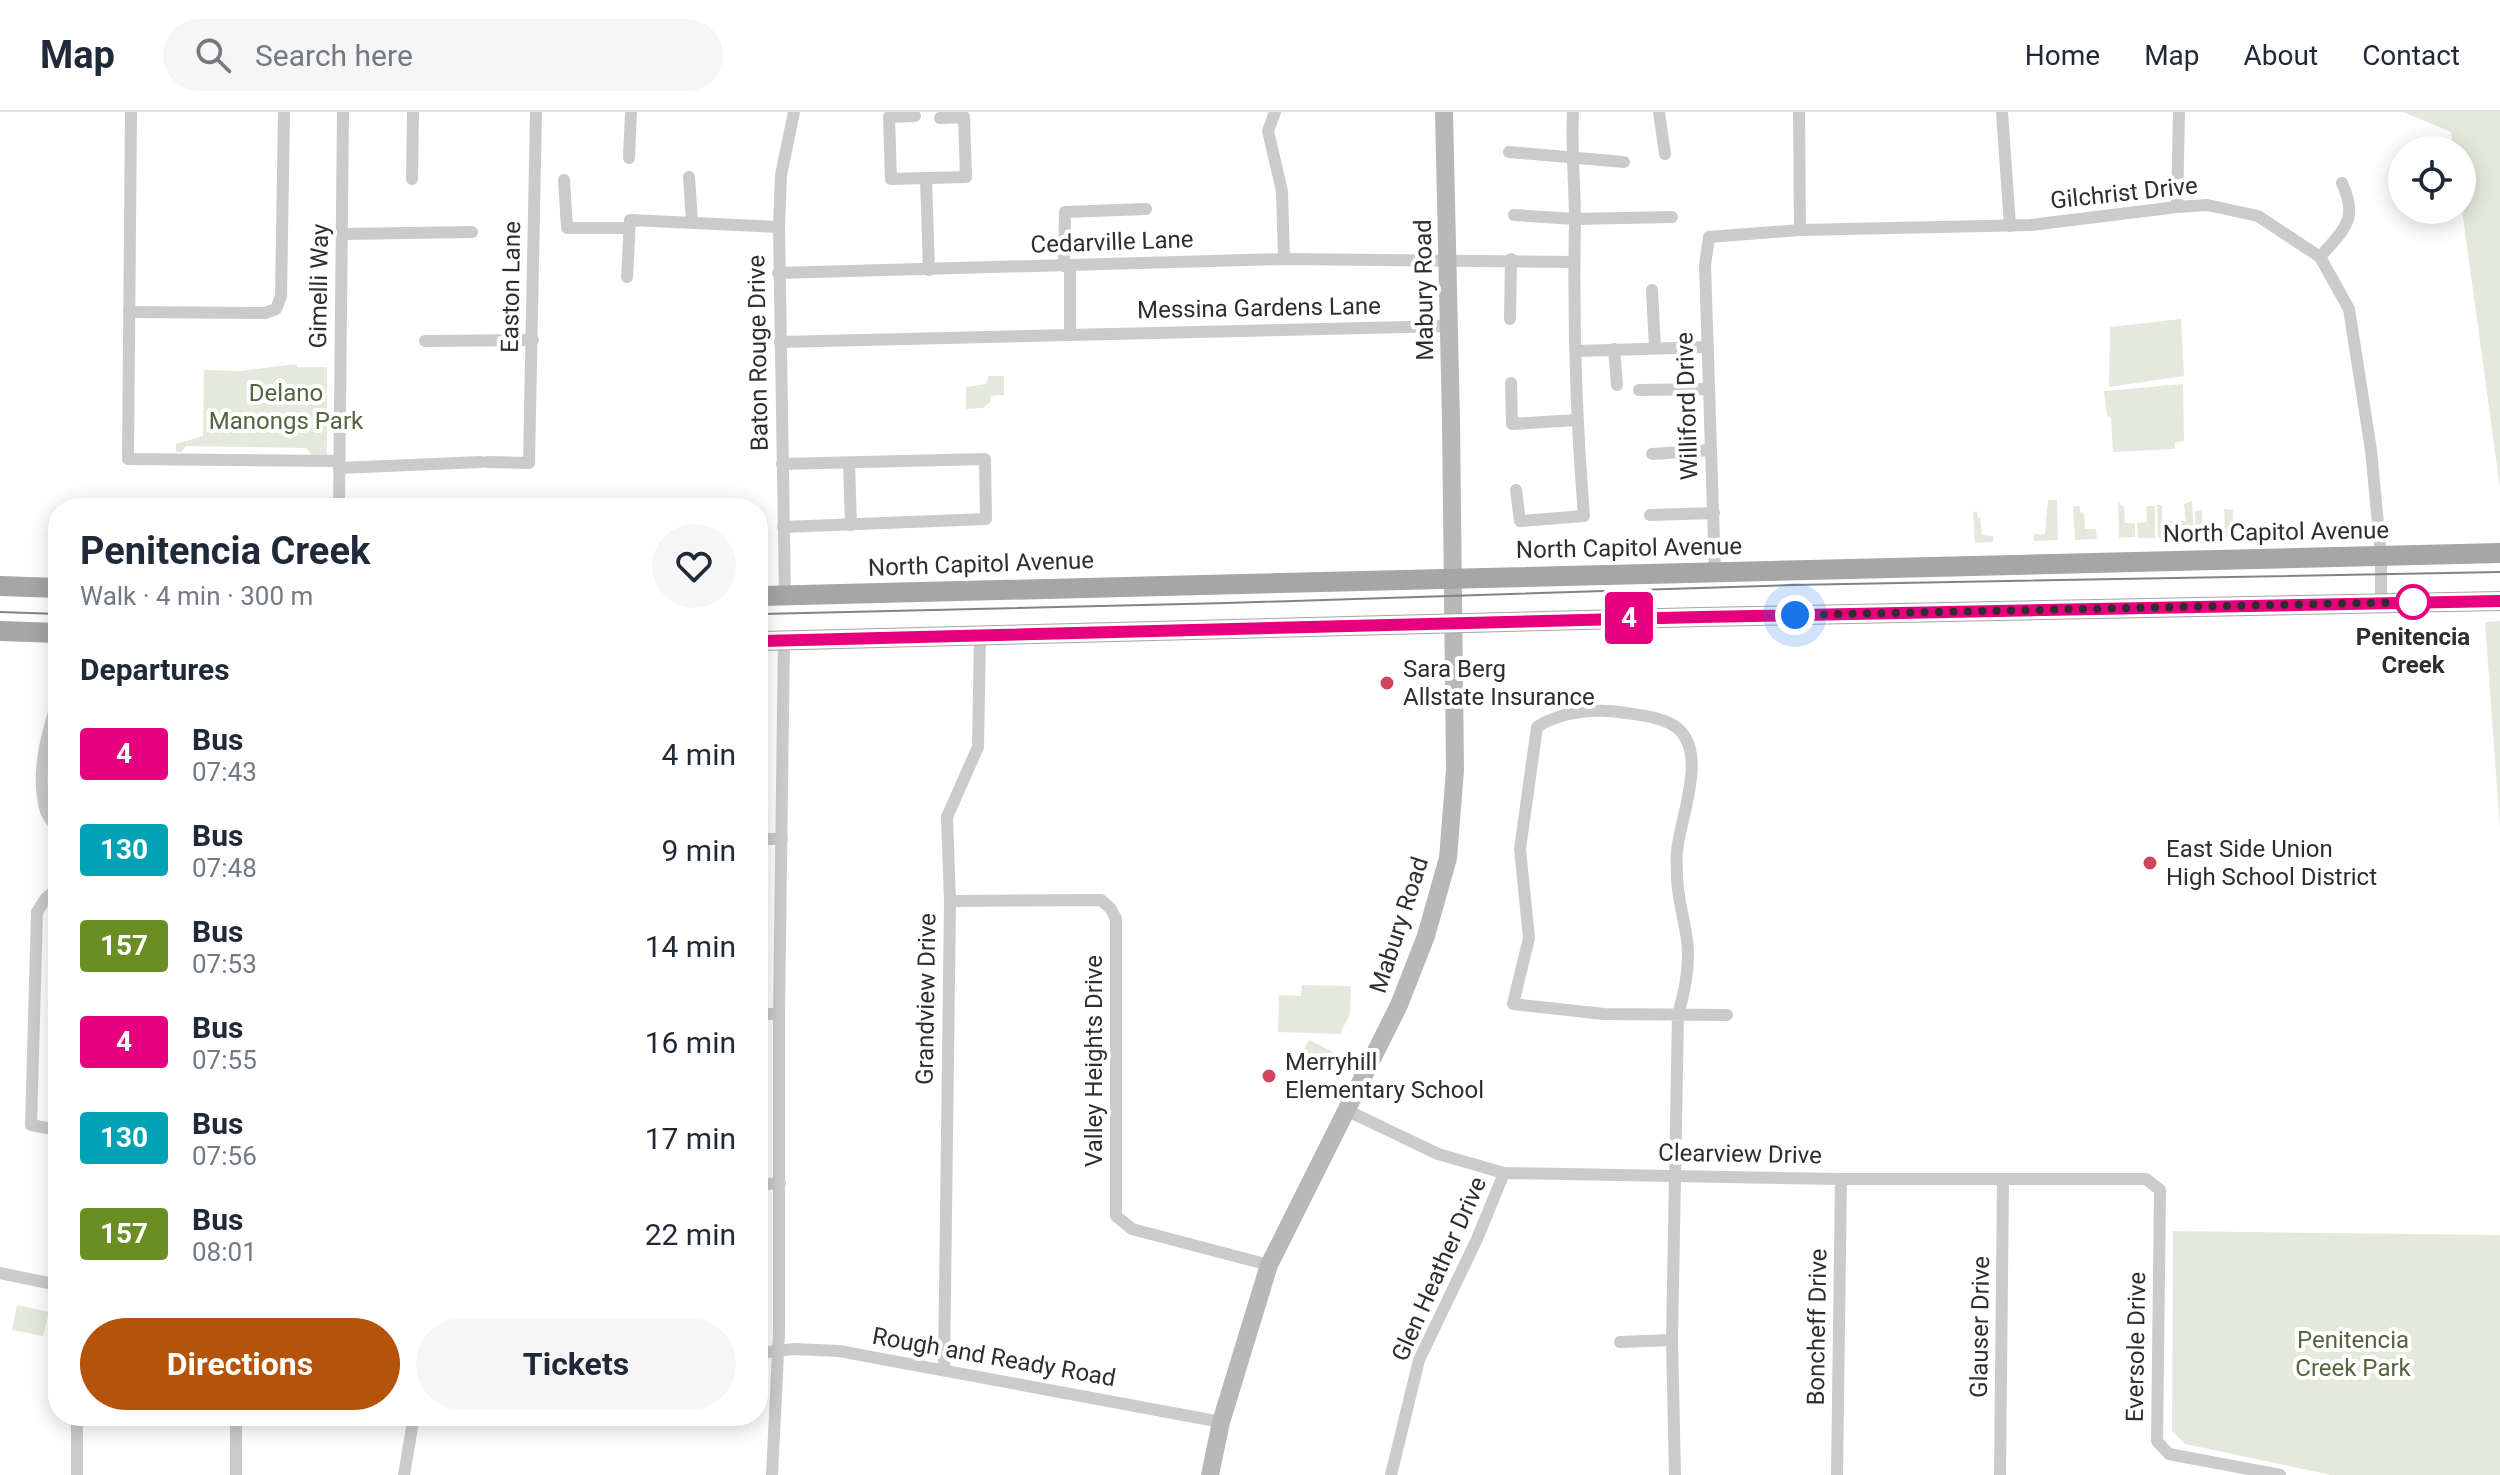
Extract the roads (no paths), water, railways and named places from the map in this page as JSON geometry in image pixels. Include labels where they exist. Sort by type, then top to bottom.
[{"type":"main road","name":"Mabury Road","points":[[1210,1475],[1221,1422],[1269,1265],[1399,1005],[1426,936],[1448,858],[1455,770],[1444,112]]},
{"type":"main road","name":"North Capitol Avenue","points":[[768,596],[2500,553]]},
{"type":"main road","points":[[0,586],[48,588]]},
{"type":"main road","points":[[768,641],[2500,601]]},
{"type":"main road","points":[[0,631],[48,633]]},
{"type":"street","points":[[131,112],[128,459],[339,465]]},
{"type":"street","points":[[129,312],[265,313],[276,309],[281,296],[284,112]]},
{"type":"street","name":"Gimelli Way","points":[[339,498],[343,112]]},
{"type":"street","points":[[412,179],[413,112]]},
{"type":"street","name":"Easton Lane","points":[[339,465],[529,463],[536,112]]},
{"type":"street","points":[[629,158],[631,112]]},
{"type":"street","name":"Baton Rouge Drive","points":[[785,596],[778,273],[781,175],[794,112]]},
{"type":"street","points":[[1275,112],[1268,131],[1282,191],[1284,259]]},
{"type":"street","points":[[1516,490],[1520,521],[1584,516],[1576,420],[1575,219],[1571,158],[1573,112]]},
{"type":"street","points":[[1659,112],[1665,154]]},
{"type":"street","points":[[1799,112],[1800,230]]},
{"type":"street","points":[[2002,112],[2010,226]]},
{"type":"street","points":[[2177,207],[2179,112]]},
{"type":"street","points":[[915,116],[889,117],[891,179],[966,177],[964,117],[940,118]]},
{"type":"street","points":[[1509,152],[1624,162]]},
{"type":"street","points":[[689,177],[692,221]]},
{"type":"street","points":[[926,178],[929,270]]},
{"type":"street","points":[[564,180],[567,228],[628,228]]},
{"type":"street","points":[[2320,257],[2346,227],[2351,203],[2342,183]]},
{"type":"street","name":"Gilchrist Drive","points":[[1709,237],[1800,230],[2010,226],[2207,205],[2258,216],[2320,257],[2349,309],[2371,450],[2381,555],[2381,602]]},
{"type":"street","points":[[1070,335],[1065,212],[1146,209]]},
{"type":"street","points":[[1514,215],[1575,219],[1672,217]]},
{"type":"street","points":[[627,277],[630,220],[779,227]]},
{"type":"street","points":[[342,234],[472,232]]},
{"type":"street","name":"Williford Drive","points":[[1709,237],[1705,265],[1715,573]]},
{"type":"street","name":"Cedarville Lane","points":[[778,273],[1284,259],[1573,262]]},
{"type":"street","points":[[1510,319],[1511,259]]},
{"type":"street","points":[[1652,290],[1655,348]]},
{"type":"street","name":"Messina Gardens Lane","points":[[780,342],[1449,326]]},
{"type":"street","points":[[425,341],[533,340]]},
{"type":"street","points":[[1577,351],[1708,347]]},
{"type":"street","points":[[1614,349],[1617,385]]},
{"type":"street","points":[[1511,383],[1512,424],[1576,420]]},
{"type":"street","points":[[1639,390],[1709,389]]},
{"type":"street","points":[[1652,454],[1711,450]]},
{"type":"street","points":[[782,464],[985,459],[986,519],[783,527]]},
{"type":"street","points":[[849,463],[851,525]]},
{"type":"street","points":[[1650,515],[1714,513]]},
{"type":"street","name":"Grandview Drive","points":[[944,1370],[950,901],[947,817],[978,747],[980,635]]},
{"type":"street","points":[[772,1475],[780,1183],[784,640]]},
{"type":"street","points":[[1675,1475],[1672,1340],[1678,1014],[1688,952],[1677,891],[1677,851],[1689,793],[1690,747],[1673,724],[1638,715],[1613,711],[1583,712],[1547,720],[1537,727],[1522,822],[1521,862],[1529,938],[1513,1004],[1604,1014],[1678,1014],[1727,1015]]},
{"type":"street","points":[[48,730],[41,765],[48,815]]},
{"type":"street","points":[[768,839],[782,839]]},
{"type":"street","points":[[48,896],[37,912],[31,1125],[48,1128]]},
{"type":"street","name":"Valley Heights Drive","points":[[950,901],[1101,900],[1111,909],[1116,919],[1116,1216],[1132,1229],[1269,1265]]},
{"type":"street","points":[[768,1014],[779,1014]]},
{"type":"street","name":"Clearview Drive","points":[[1346,1110],[1438,1154],[1504,1173],[1841,1179],[2146,1179]]},
{"type":"street","name":"Glen Heather Drive","points":[[1391,1475],[1419,1360],[1477,1239],[1504,1173]]},
{"type":"street","name":"Boncheff Drive","points":[[1837,1475],[1841,1179]]},
{"type":"street","name":"Eversole Drive","points":[[2146,1179],[2160,1190],[2157,1441],[2169,1454],[2280,1475]]},
{"type":"street","name":"Glauser Drive","points":[[2000,1475],[2003,1180]]},
{"type":"street","points":[[768,1184],[780,1183]]},
{"type":"street","points":[[0,1273],[48,1283]]},
{"type":"street","points":[[1620,1342],[1672,1340]]},
{"type":"street","name":"Rough and Ready Road","points":[[768,1352],[794,1349],[839,1351],[1221,1422]]},
{"type":"street","points":[[77,1426],[77,1475]]},
{"type":"street","points":[[236,1426],[236,1475]]},
{"type":"street","points":[[404,1475],[412,1426]]},
{"type":"tram line","points":[[768,614],[1792,585],[2500,572]]},
{"type":"tram line","points":[[0,612],[48,614]]},
{"type":"place","name":"Penitencia Creek","points":[[2413,602]]},
{"type":"place","name":"Sara Berg Allstate Insurance","points":[[1387,683]]},
{"type":"place","name":"East Side Union High School District","points":[[2150,863]]},
{"type":"place","name":"Merryhill Elementary School","points":[[1269,1076]]},
{"type":"park label","name":"Delano Manongs Park","points":[[286,407]]},
{"type":"park label","name":"Penitencia Creek Park","points":[[2353,1354]]}]
